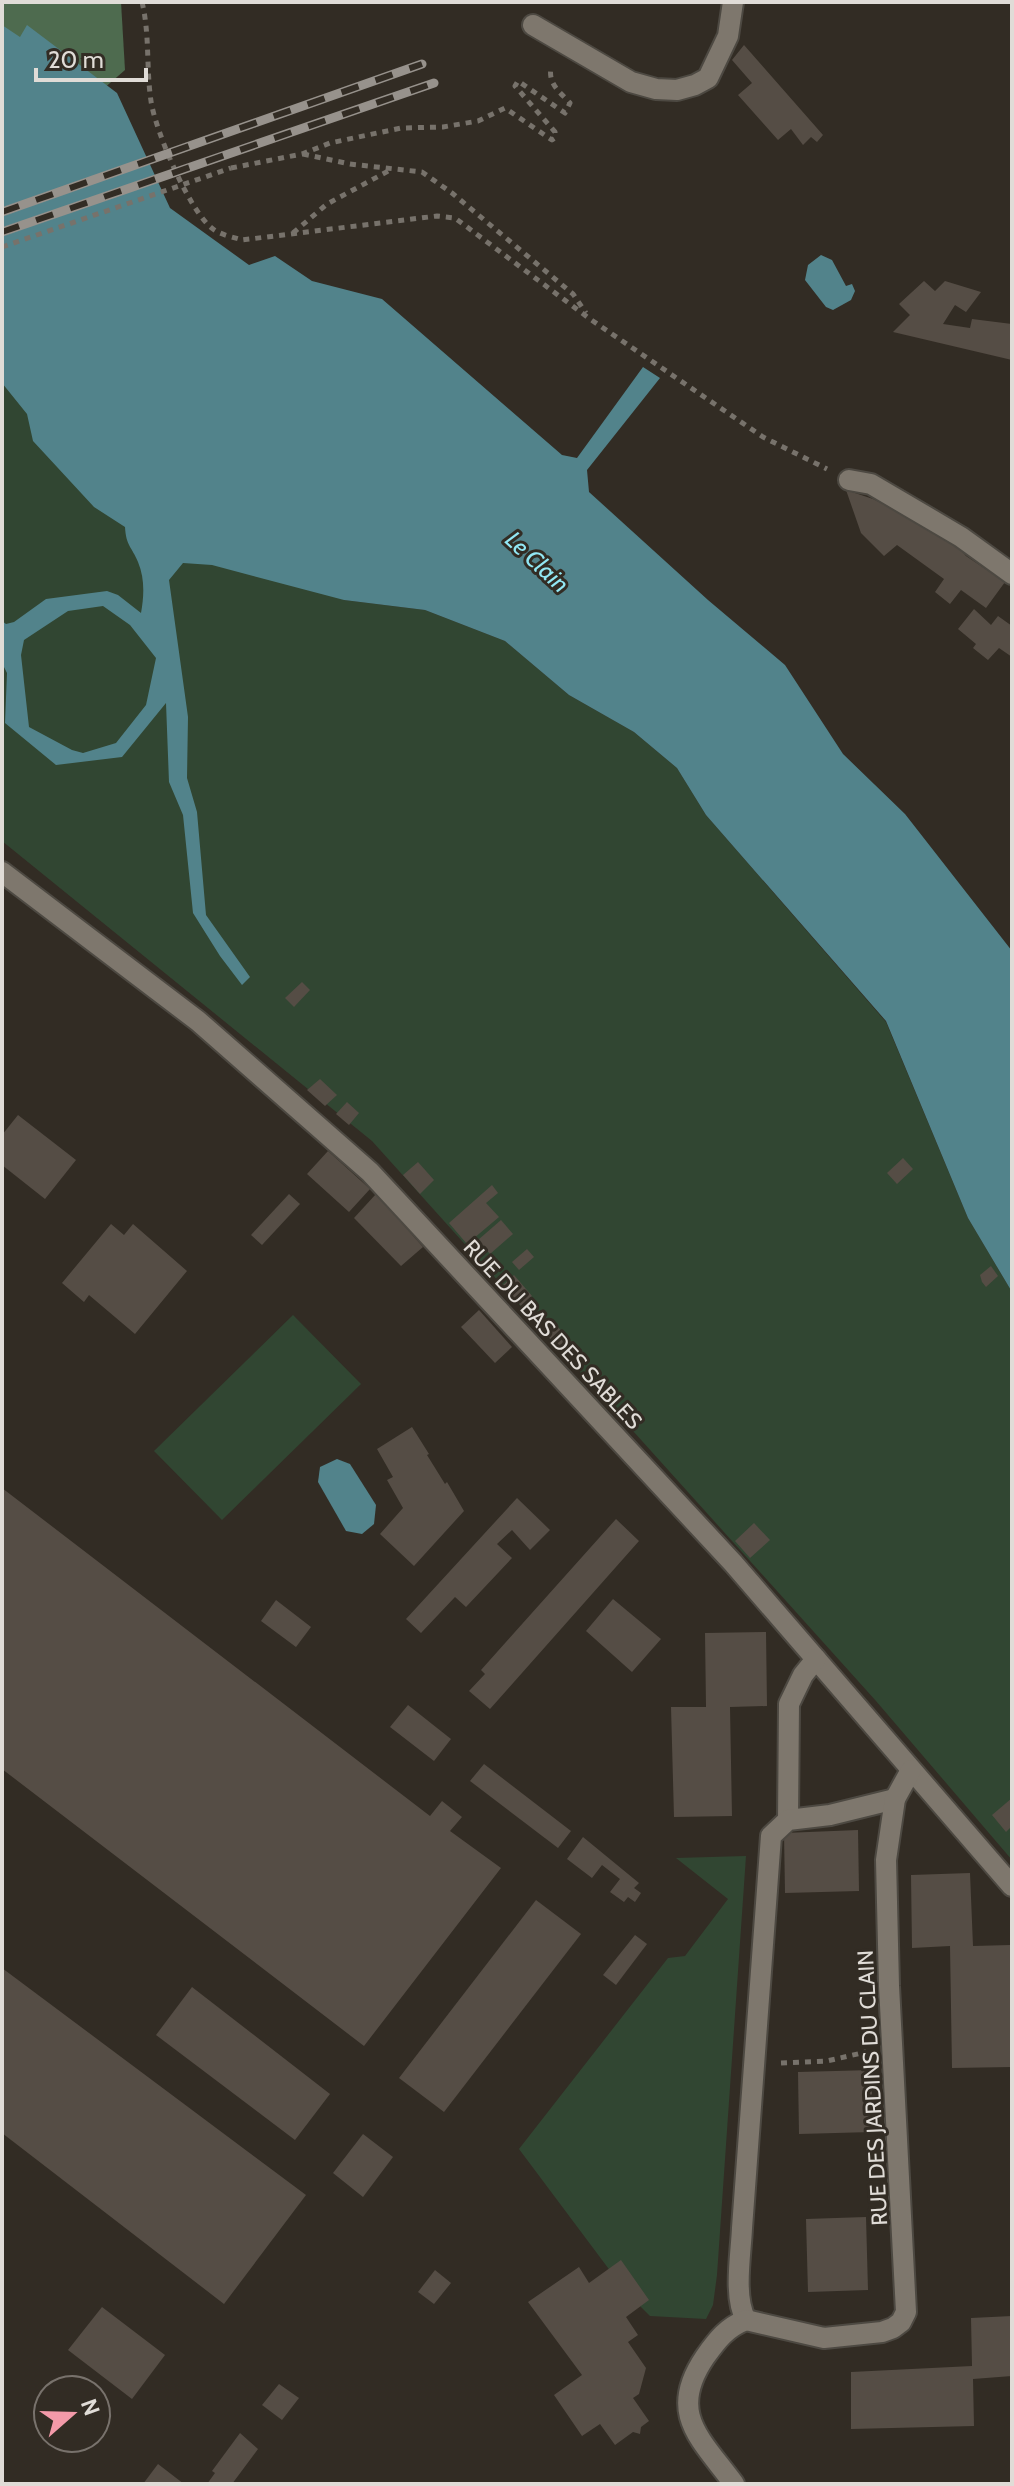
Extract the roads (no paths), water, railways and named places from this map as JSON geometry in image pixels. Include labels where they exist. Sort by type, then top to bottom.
[{"type":"street","points":[[533,25],[631,82],[656,89],[677,90],[708,78],[728,36],[733,2]]},
{"type":"street","points":[[849,480],[871,484],[961,537],[1012,574]]},
{"type":"street","name":"RUE DU BAS DES SABLES","points":[[2,872],[198,1021],[370,1172],[733,1563],[1012,1886]]},
{"type":"street","points":[[788,1820],[789,1704],[799,1682],[816,1659]]},
{"type":"street","points":[[734,2484],[695,2432],[687,2396],[693,2374],[712,2346],[734,2324],[746,2320],[739,2293],[771,1836],[788,1820],[830,1815],[895,1799],[911,1770]]},
{"type":"street","name":"RUE DES JARDINS DU CLAIN","points":[[746,2320],[824,2338],[882,2332],[901,2322],[906,2312],[886,1860],[895,1799]]},
{"type":"water","name":"Le Clain","points":[[2,25],[20,37],[27,25],[117,93],[170,208],[249,265],[275,256],[312,281],[382,299],[562,455],[577,458],[643,367],[660,378],[587,470],[589,492],[785,665],[843,754],[905,814],[1012,951],[1012,1292],[968,1218],[886,1021],[706,815],[677,768],[634,732],[569,695],[505,641],[425,610],[344,600],[212,565],[183,563],[169,580],[188,717],[187,778],[197,812],[206,915],[250,977],[242,985],[193,913],[183,815],[169,782],[166,703],[122,757],[56,765],[5,723],[7,673],[2,663],[2,621],[6,624],[14,622],[46,599],[107,591],[118,595],[141,613],[143,588],[140,568],[125,527],[94,507],[33,441],[27,414],[2,383]],"holes":[[[103,606],[130,625],[156,658],[146,705],[116,743],[83,753],[29,727],[21,655],[24,640],[68,611]]]},
{"type":"water","points":[[821,255],[832,260],[846,286],[852,284],[855,291],[851,300],[833,310],[826,307],[805,280],[808,265]]},
{"type":"water","points":[[337,1459],[350,1464],[376,1505],[374,1524],[362,1534],[346,1531],[318,1482],[320,1467]]},
{"type":"railway","points":[[2,212],[422,64]]},
{"type":"railway","points":[[2,232],[434,83]]}]
